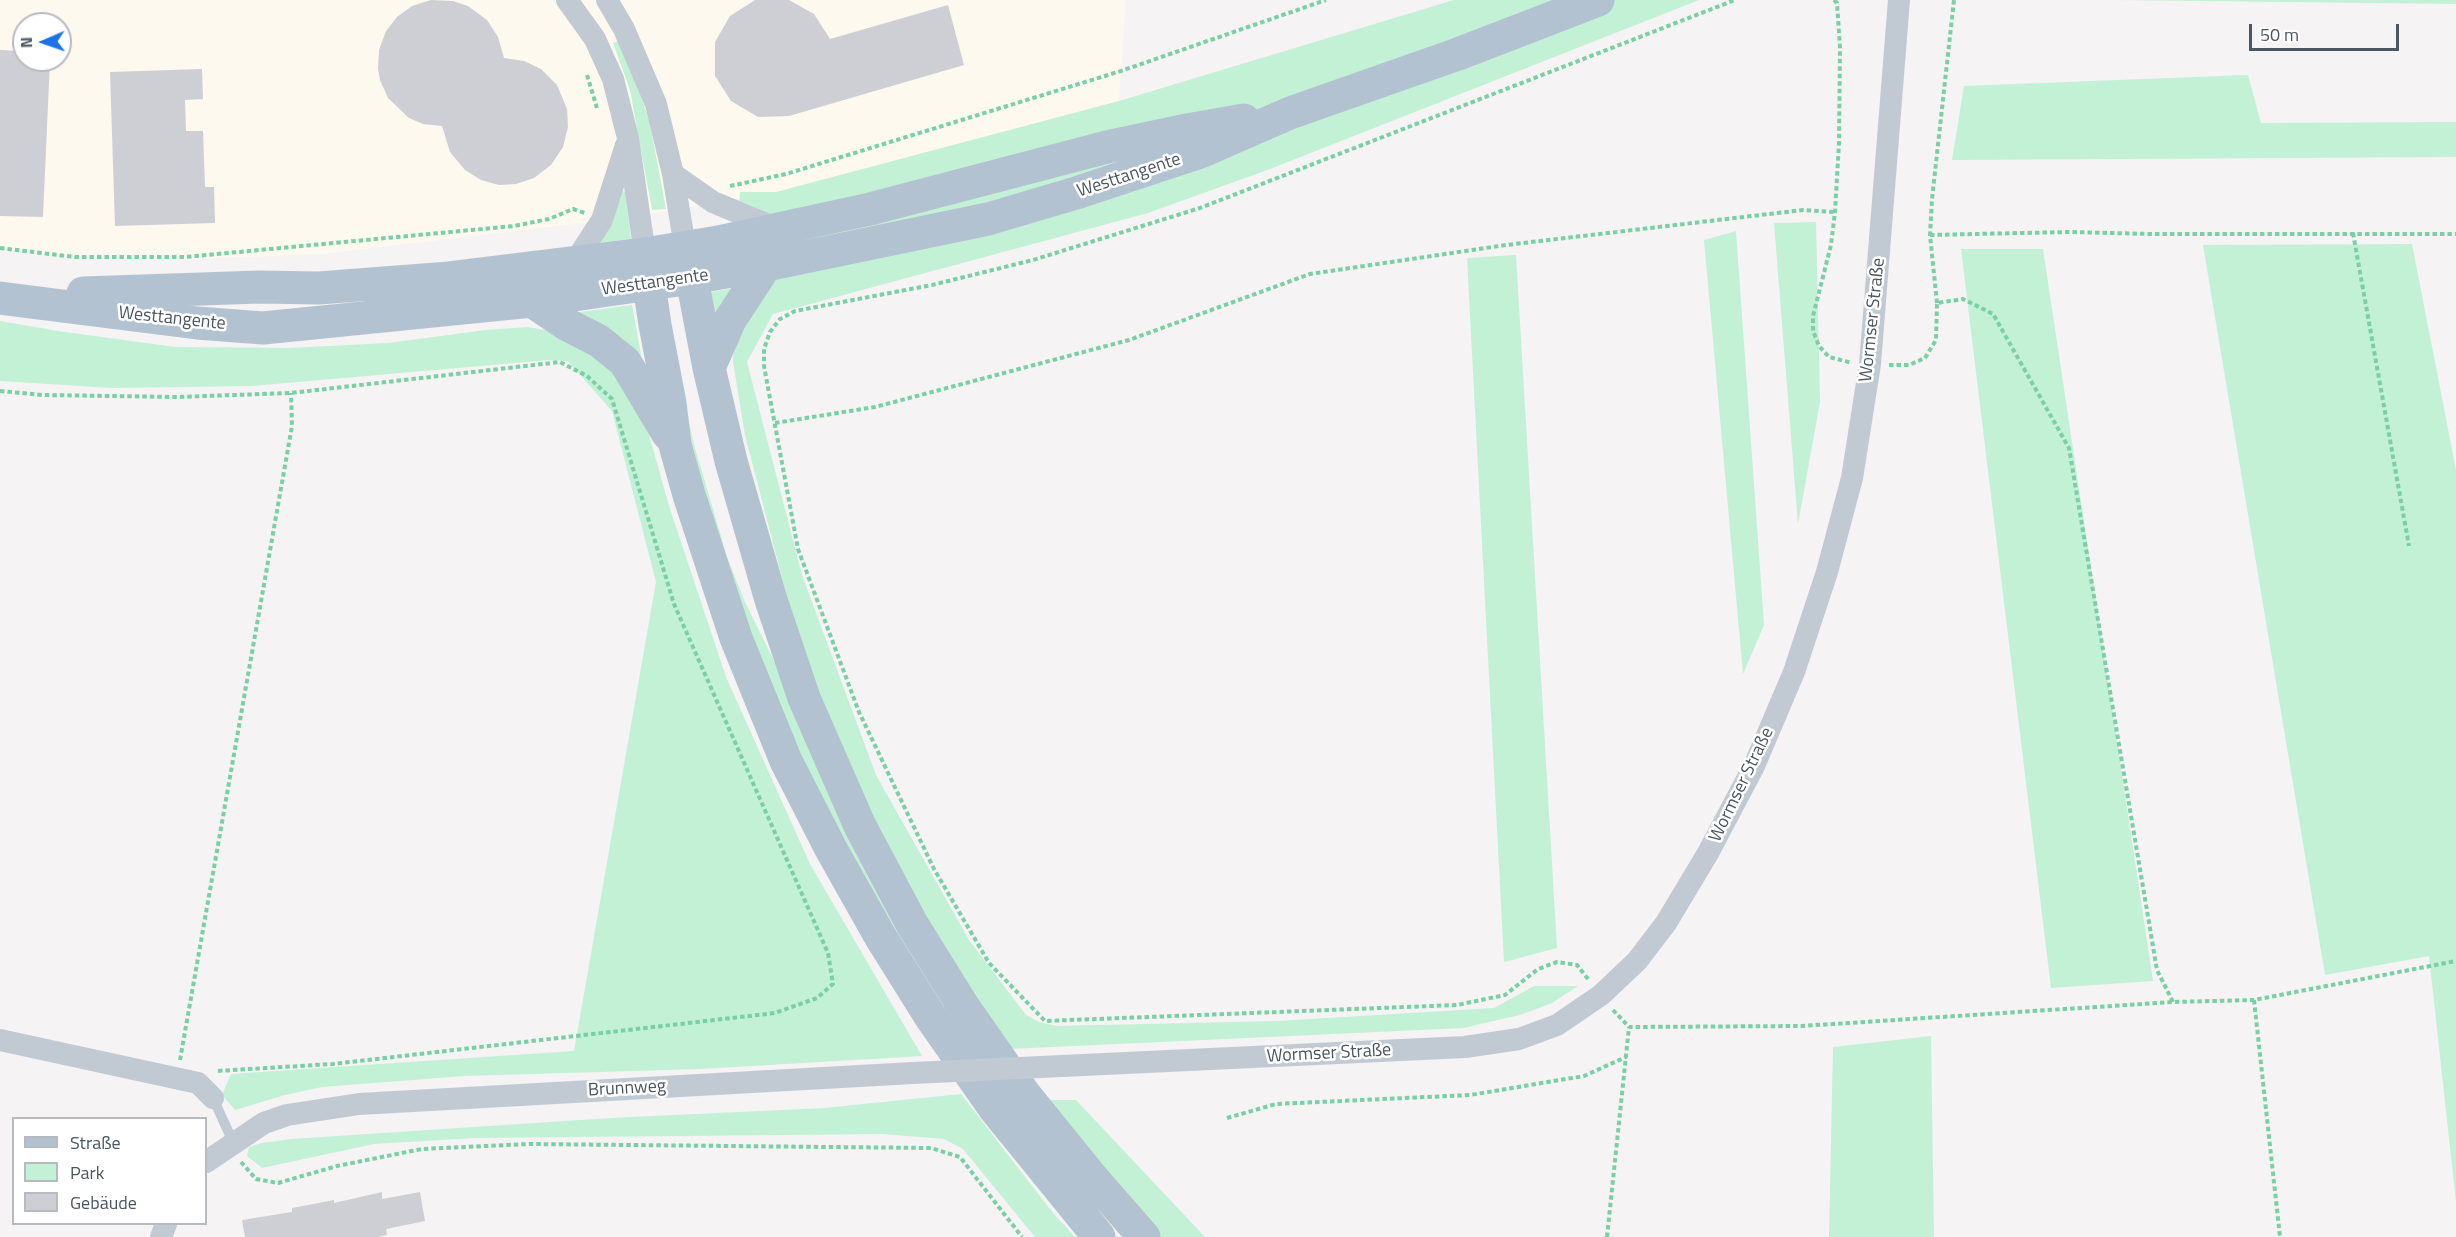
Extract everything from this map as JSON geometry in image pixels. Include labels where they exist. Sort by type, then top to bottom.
[{"type":"main road","name":"Westtangente","points":[[0,296],[197,323],[263,328],[532,301],[647,269],[689,263],[766,265],[988,219],[1076,193],[1203,151],[1290,113],[1458,54],[1598,0]]},
{"type":"main road","name":"Westtangente","points":[[689,263],[777,229],[870,209],[1187,129],[1290,113]]},
{"type":"main road","name":"Westtangente","points":[[0,296],[260,287],[319,288],[449,278],[574,263],[647,269]]},
{"type":"main road","points":[[689,263],[709,368],[731,461],[771,600],[804,698],[860,826],[912,924],[963,1006],[1025,1095],[1144,1237]]},
{"type":"main road","points":[[709,368],[730,320],[766,265]]},
{"type":"main road","points":[[647,269],[675,446],[704,547],[736,638],[786,761],[831,849],[880,936],[930,1016],[994,1109],[1099,1237]]},
{"type":"main road","points":[[532,301],[566,324],[599,341],[625,362],[675,446]]},
{"type":"street","points":[[567,0],[595,39],[613,78],[628,138],[647,269]]},
{"type":"street","points":[[606,0],[624,29],[656,104],[673,174],[689,263]]},
{"type":"street","name":"Wormser Straße","points":[[1062,1066],[1465,1047],[1519,1039],[1557,1025],[1601,995],[1637,961],[1666,923],[1708,854],[1754,766],[1794,672],[1827,572],[1852,478],[1858,364],[1899,0]]},
{"type":"street","points":[[574,263],[602,220],[628,138]]},
{"type":"street","points":[[673,174],[713,202],[777,229]]},
{"type":"street","points":[[0,1040],[196,1086]]},
{"type":"street","name":"Brunnweg","points":[[207,1162],[237,1152],[264,1123],[287,1115],[359,1104],[1062,1066]]},
{"type":"lane","points":[[196,1086],[237,1152]]},
{"type":"path","points":[[727,187],[786,174],[1121,71],[1326,0]]},
{"type":"path","points":[[1592,984],[1577,965],[1557,962],[1538,969],[1504,995],[1457,1005],[1045,1021],[989,963],[934,868],[860,712],[798,549],[764,366],[764,349],[770,332],[780,320],[795,311],[932,285],[1033,260],[1200,208],[1735,0]]},
{"type":"path","points":[[1834,0],[1837,3],[1840,47],[1839,143],[1831,245],[1813,316],[1813,332],[1819,346],[1829,357],[1858,364],[1909,364],[1925,358],[1936,340],[1937,303],[1930,235],[1954,0]]},
{"type":"path","points":[[586,73],[598,114]]},
{"type":"path","points":[[0,248],[75,256],[185,257],[514,226],[549,219],[573,209],[602,220]]},
{"type":"path","points":[[775,423],[875,406],[1129,340],[1310,274],[1506,245],[1791,212],[1834,213]]},
{"type":"path","points":[[1930,235],[2069,232],[2456,234]]},
{"type":"path","points":[[2352,234],[2409,546]]},
{"type":"path","points":[[1937,303],[1963,299],[1993,314],[2069,448],[2157,970],[2173,1002]]},
{"type":"path","points":[[0,391],[43,395],[177,398],[291,393],[560,362],[587,376],[612,399],[674,604],[828,953],[833,984],[817,998],[775,1013],[333,1064],[204,1072],[196,1086]]},
{"type":"path","points":[[196,1086],[291,426],[291,393]]},
{"type":"path","points":[[1612,1010],[1629,1027],[1802,1026],[2173,1002],[2254,1000],[2456,961]]},
{"type":"path","points":[[2254,1000],[2280,1237]]},
{"type":"path","points":[[1607,1237],[1629,1027]]},
{"type":"path","points":[[1227,1118],[1276,1104],[1470,1095],[1584,1076],[1626,1057]]},
{"type":"path","points":[[237,1152],[256,1179],[278,1183],[337,1166],[422,1149],[529,1144],[931,1148],[960,1157],[1022,1237]]},
{"type":"shaded area","points":[[0,0],[1126,0],[1119,101],[776,192],[634,217],[323,254],[197,259],[58,255],[0,247]]},
{"type":"green space","points":[[1454,0],[1699,0],[1270,169],[1148,213],[773,314],[747,362],[802,575],[876,775],[969,940],[1026,1015],[1039,1022],[1057,1026],[1277,1021],[1494,1008],[1534,986],[1578,986],[1552,1003],[1520,1015],[1463,1028],[1009,1049],[909,902],[801,651],[745,435],[733,362],[736,290],[716,326],[710,292],[734,288],[740,192],[776,192],[1119,101]]},
{"type":"green space","points":[[2117,0],[2456,0],[2456,4]]},
{"type":"green space","points":[[619,41],[636,79],[650,124],[666,209],[652,210],[630,90],[613,43]]},
{"type":"green space","points":[[2248,75],[2261,123],[2456,122],[2456,157],[1952,160],[1964,86]]},
{"type":"green space","points":[[623,191],[625,192],[631,239],[597,243]]},
{"type":"green space","points":[[1816,222],[1820,402],[1798,524],[1774,223]]},
{"type":"green space","points":[[1736,231],[1764,625],[1743,674],[1704,240]]},
{"type":"green space","points":[[2412,244],[2456,470],[2456,1202],[2429,956],[2325,975],[2203,245]]},
{"type":"green space","points":[[1961,249],[2043,249],[2153,981],[2051,988]]},
{"type":"green space","points":[[1516,255],[1557,948],[1504,962],[1467,258]]},
{"type":"green space","points":[[632,305],[643,366],[565,314]]},
{"type":"green space","points":[[0,321],[175,347],[289,348],[388,343],[527,327],[565,333],[600,350],[639,399],[669,506],[726,677],[810,864],[922,1056],[701,1069],[464,1076],[322,1087],[235,1110],[222,1095],[231,1074],[574,1051],[656,582],[612,411],[568,361],[549,360],[252,386],[112,388],[0,381]]},
{"type":"green space","points":[[666,326],[695,448],[728,560],[745,602],[966,1049],[885,918],[809,773],[755,647],[689,452]]},
{"type":"green space","points":[[1931,1036],[1934,1237],[1829,1237],[1833,1047]]},
{"type":"green space","points":[[961,1094],[1053,1213],[1075,1237],[1035,1237],[963,1149],[944,1139],[883,1134],[476,1138],[374,1144],[262,1168],[247,1156],[249,1147],[291,1139],[611,1118],[824,1108]]},
{"type":"green space","points":[[1043,1100],[1076,1100],[1205,1237],[1157,1237]]},
{"type":"building","points":[[431,0],[453,1],[468,6],[487,20],[498,37],[504,58],[524,61],[541,69],[557,85],[567,109],[568,127],[563,147],[551,165],[534,178],[516,184],[499,185],[481,180],[465,170],[450,152],[442,126],[423,124],[409,118],[388,98],[378,69],[379,50],[386,31],[397,17],[412,6]]},
{"type":"building","points":[[755,0],[789,0],[814,14],[830,39],[948,5],[964,65],[789,116],[758,117],[731,101],[715,76],[715,42],[730,16]]},
{"type":"building","points":[[0,50],[12,50],[12,72],[49,72],[43,217],[0,216]]},
{"type":"building","points":[[202,69],[203,99],[185,100],[186,131],[203,131],[205,187],[214,187],[215,223],[115,226],[110,72]]},
{"type":"building","points":[[382,1192],[382,1199],[420,1192],[425,1221],[386,1229],[387,1235],[377,1237],[245,1237],[242,1220],[292,1212],[292,1208],[334,1200],[334,1203]]}]
